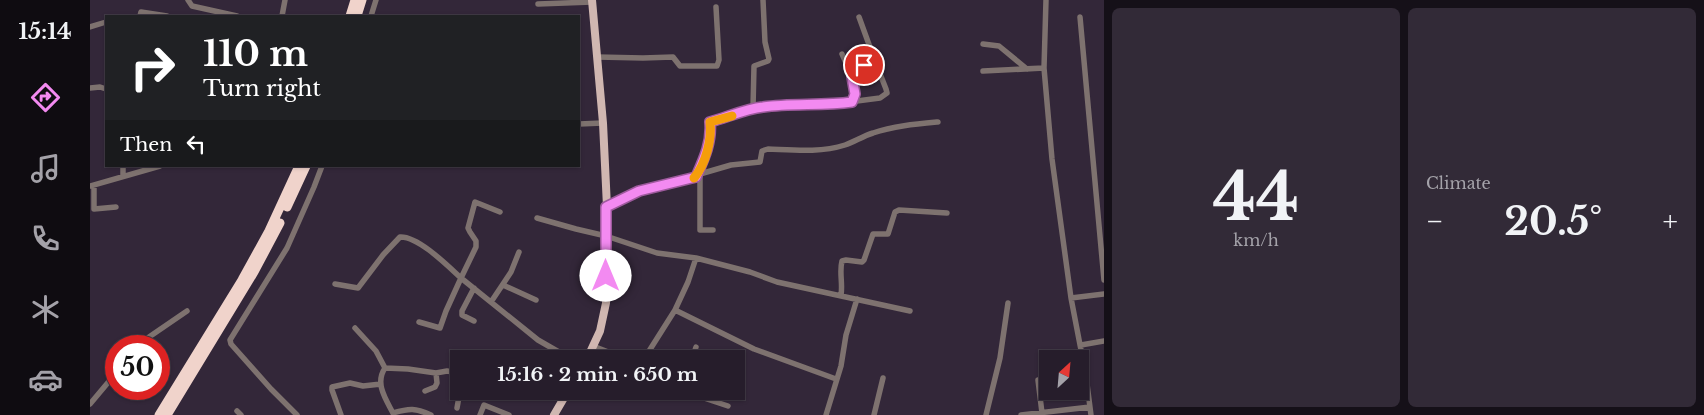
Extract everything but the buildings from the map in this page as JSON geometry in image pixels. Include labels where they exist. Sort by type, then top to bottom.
[{"type":"highway","points":[[350,15],[355,0]]},
{"type":"highway","points":[[357,15],[362,0]]},
{"type":"highway","points":[[159,415],[246,272],[269,231],[299,167]]},
{"type":"highway","points":[[167,415],[254,272],[274,235],[306,167]]},
{"type":"main road","points":[[591,350],[602,325],[606,303],[606,207],[603,123],[592,1]]},
{"type":"main road","points":[[554,415],[563,400]]},
{"type":"street","points":[[188,0],[192,6],[232,15]]},
{"type":"street","points":[[282,15],[285,0]]},
{"type":"street","points":[[371,15],[376,0]]},
{"type":"street","points":[[753,108],[754,66],[769,59],[765,42],[763,0]]},
{"type":"street","points":[[1046,0],[1044,68],[1052,159],[1091,415]]},
{"type":"street","points":[[538,4],[592,1]]},
{"type":"street","points":[[597,57],[672,57],[680,66],[717,66],[719,64],[716,7]]},
{"type":"street","points":[[140,15],[141,12],[160,15]]},
{"type":"street","points":[[713,230],[700,230],[698,175],[711,133],[710,122],[753,108],[852,102],[880,98],[887,93],[859,17]]},
{"type":"street","points":[[1080,17],[1104,280]]},
{"type":"street","points":[[90,27],[105,22]]},
{"type":"street","points":[[982,44],[999,46],[1028,69]]},
{"type":"street","points":[[842,54],[852,77],[855,94],[852,102]]},
{"type":"street","points":[[852,77],[857,69],[875,61]]},
{"type":"street","points":[[983,71],[1044,68]]},
{"type":"street","points":[[90,88],[105,89]]},
{"type":"street","points":[[606,207],[639,191],[731,165],[760,162],[762,151],[768,149],[802,150],[834,147],[844,145],[875,132],[914,124],[938,122]]},
{"type":"street","points":[[580,124],[603,123]]},
{"type":"street","points":[[122,167],[123,176]]},
{"type":"street","points":[[116,207],[94,209],[92,185],[156,167]]},
{"type":"street","points":[[297,415],[249,365],[231,344],[230,340],[287,248],[322,167]]},
{"type":"street","points":[[419,322],[440,328],[476,247],[476,241],[468,228],[475,202],[500,212]]},
{"type":"street","points":[[841,295],[842,261],[862,262],[873,234],[888,234],[893,215],[896,212],[899,210],[947,213]]},
{"type":"street","points":[[537,218],[606,236],[657,253],[696,258],[750,272],[786,284],[910,311]]},
{"type":"street","points":[[335,284],[358,288],[383,255],[400,237],[404,236],[437,257],[538,340],[555,350]]},
{"type":"street","points":[[491,302],[503,285],[519,252]]},
{"type":"street","points":[[650,350],[675,310],[688,282],[696,258]]},
{"type":"street","points":[[503,285],[536,300]]},
{"type":"street","points":[[474,288],[462,311],[462,315],[474,321]]},
{"type":"street","points":[[1072,298],[1104,294]]},
{"type":"street","points":[[826,415],[841,366],[846,336],[857,299]]},
{"type":"street","points":[[986,415],[1000,358],[1008,303]]},
{"type":"street","points":[[675,310],[754,349],[836,379]]},
{"type":"street","points":[[152,335],[187,311]]},
{"type":"street","points":[[355,328],[376,351],[385,368]]},
{"type":"street","points":[[1081,345],[1104,341]]},
{"type":"street","points":[[593,346],[603,350]]},
{"type":"street","points":[[385,368],[436,373],[450,372]]},
{"type":"street","points":[[385,368],[381,384],[386,402],[394,414],[410,408],[431,415]]},
{"type":"street","points":[[425,391],[435,387],[437,383],[436,373]]},
{"type":"street","points":[[874,415],[883,378]]},
{"type":"street","points":[[1038,380],[1042,413]]},
{"type":"street","points":[[341,415],[332,388],[350,383],[363,386],[381,384]]},
{"type":"street","points":[[90,404],[105,386]]},
{"type":"street","points":[[457,408],[458,400]]},
{"type":"street","points":[[710,400],[728,406]]},
{"type":"street","points":[[480,415],[484,405],[509,415]]},
{"type":"street","points":[[1022,415],[1090,407]]},
{"type":"slow traffic","points":[[694,178],[706,153],[711,133],[710,122],[732,116]]},
{"type":"route","points":[[606,276],[606,207],[639,191],[696,177],[706,153],[711,133],[710,122],[734,116],[753,108],[814,106],[852,102],[855,94],[853,73],[864,65]]}]
